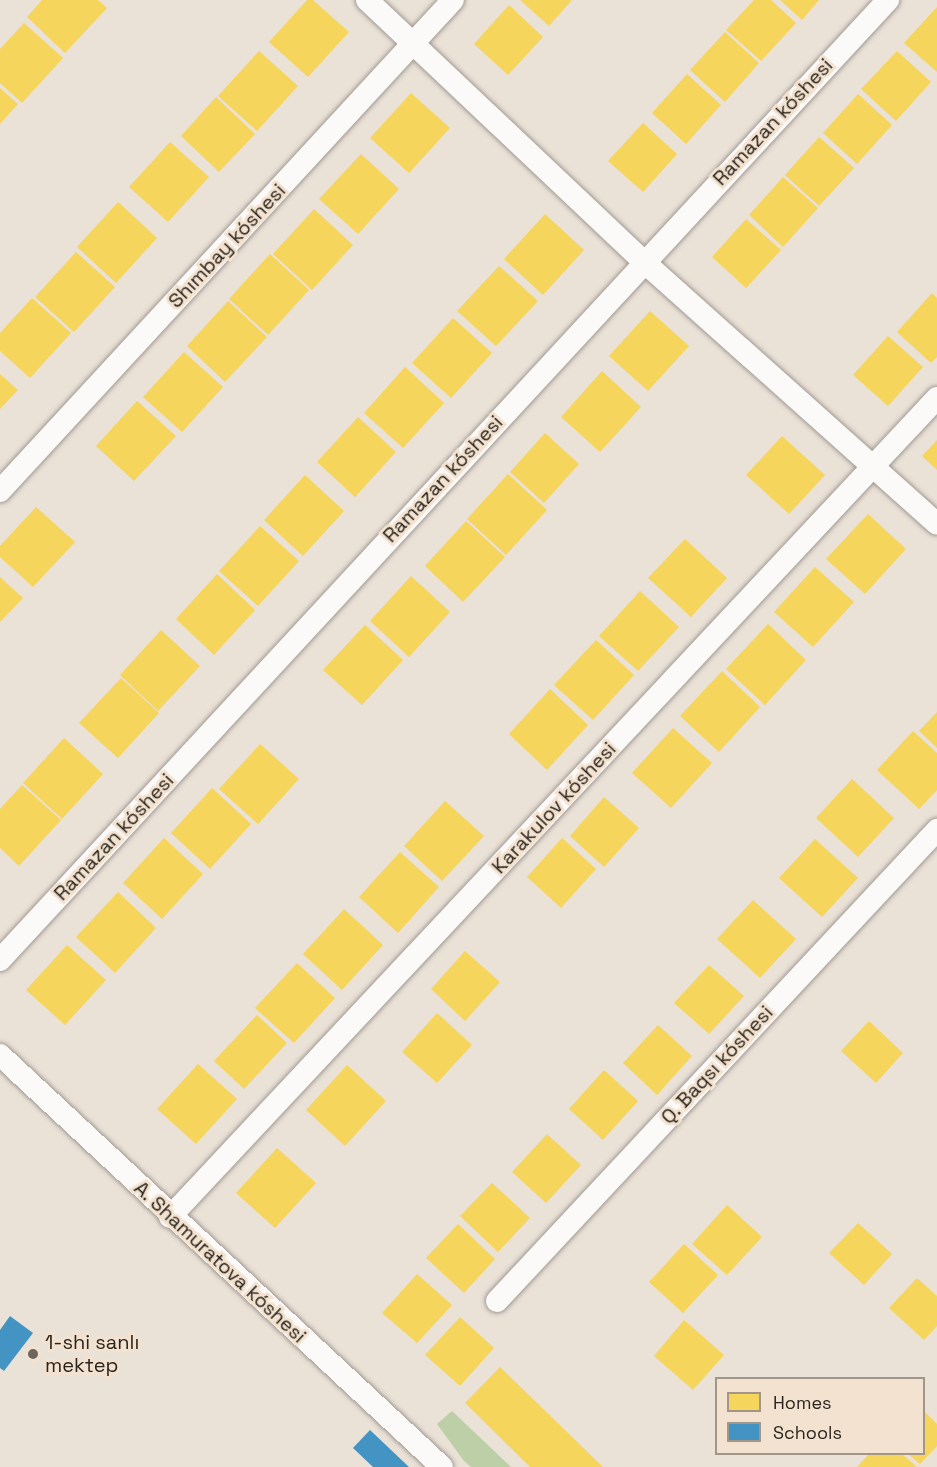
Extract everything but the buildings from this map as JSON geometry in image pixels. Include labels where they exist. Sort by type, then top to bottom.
[{"type":"street","points":[[367,0],[643,261],[937,524]]},
{"type":"street","name":"Shımbay kóshesi","points":[[0,491],[453,0]]},
{"type":"street","name":"Ramazan kóshesi","points":[[0,960],[643,261],[888,0]]},
{"type":"street","name":"Karakulov kóshesi","points":[[170,1218],[874,468],[937,398]]},
{"type":"street","name":"Q. Baqsı kóshesi","points":[[498,1301],[937,830]]},
{"type":"street","name":"A. Shamuratova kóshesi","points":[[0,1054],[170,1218],[442,1467]]},
{"type":"green space","points":[[452,1411],[511,1467],[471,1467],[464,1461],[437,1424]]},
{"type":"place","name":"1-shi sanlı mektep","points":[[33,1354]]}]
